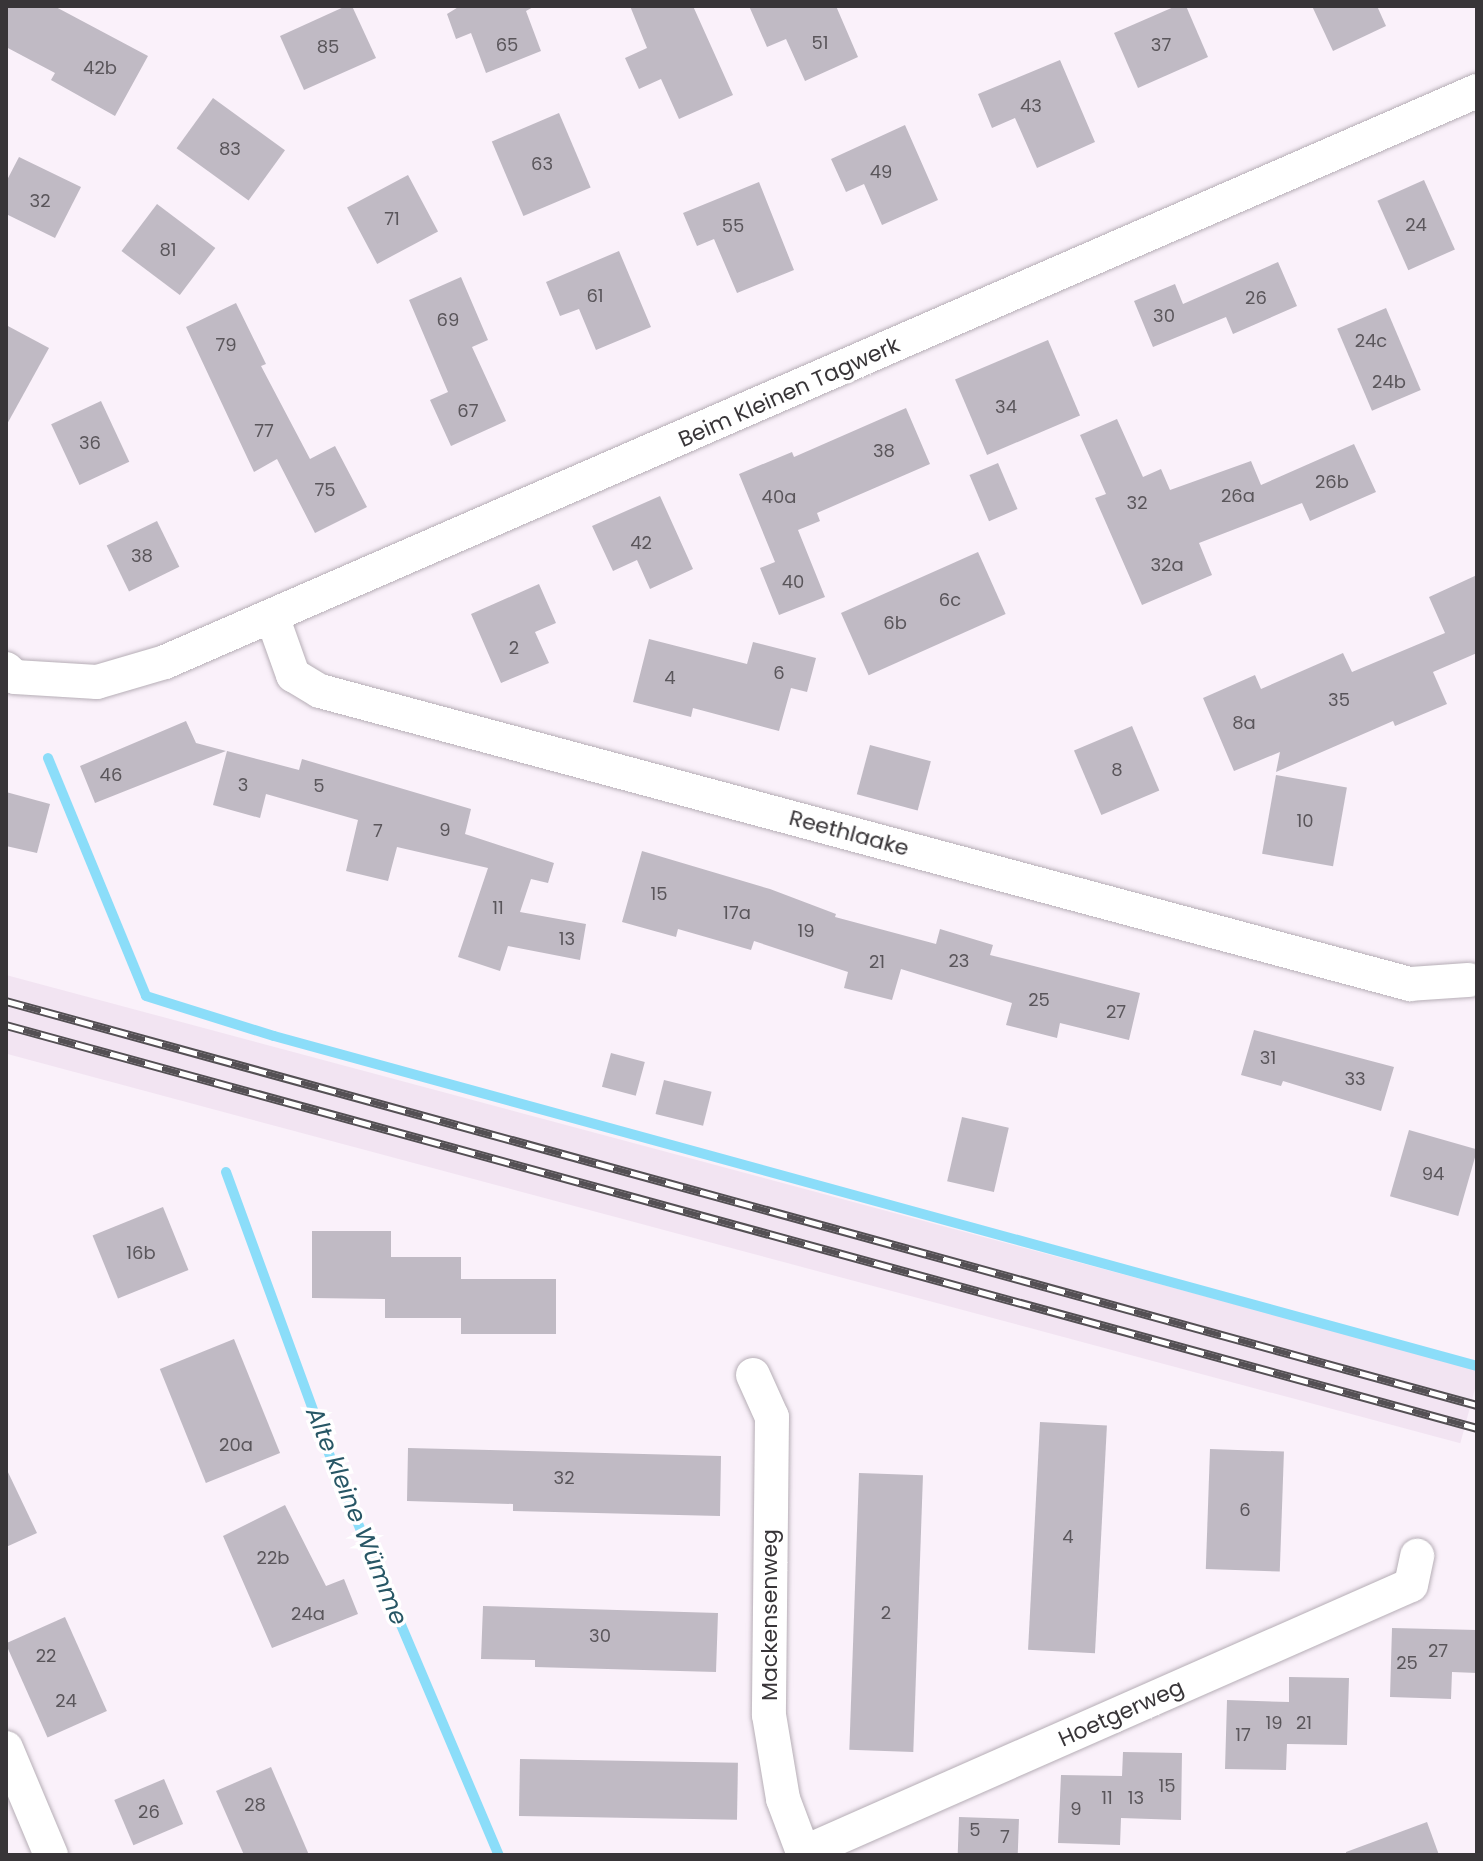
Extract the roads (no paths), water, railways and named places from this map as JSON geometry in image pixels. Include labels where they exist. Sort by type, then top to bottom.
[{"type":"street","name":"Beim Kleinen Tagwerk","points":[[6,669],[15,677],[97,682],[165,662],[1477,91]]},
{"type":"street","name":"Reethlaake","points":[[272,616],[293,675],[320,691],[1410,984],[1474,984]]},
{"type":"street","name":"Mackensenweg","points":[[753,1375],[772,1417],[769,1715],[783,1799],[804,1854]]},
{"type":"street","name":"Hoetgerweg","points":[[804,1854],[1411,1585],[1417,1556]]},
{"type":"street","points":[[6,1748],[51,1855]]},
{"type":"waterway","points":[[48,758],[146,996],[274,1036],[1477,1366]]},
{"type":"waterway","name":"Alte kleine Wümme","points":[[226,1172],[334,1467],[499,1855]]},
{"type":"railway","points":[[6,1001],[1477,1405]]},
{"type":"railway","points":[[6,1025],[1477,1428]]}]
